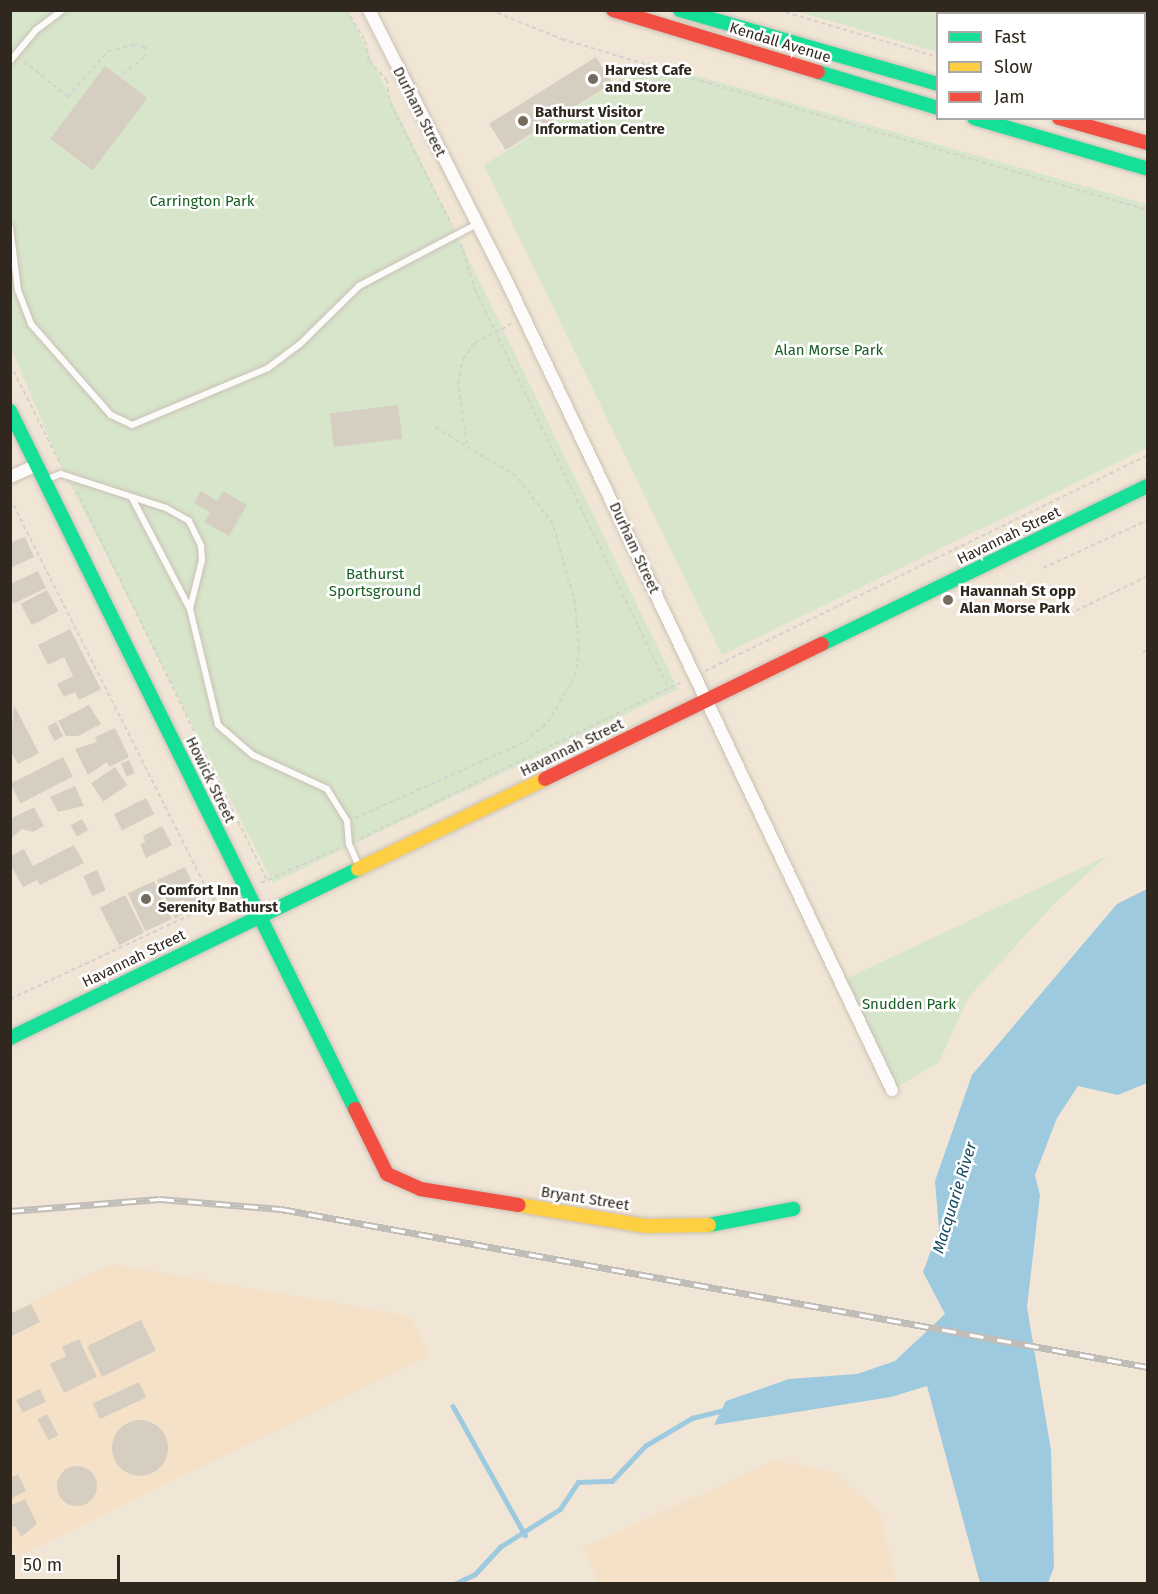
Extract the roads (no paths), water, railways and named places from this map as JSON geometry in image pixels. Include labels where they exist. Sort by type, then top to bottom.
[{"type":"main road","name":"Kendall Avenue","points":[[613,10],[936,107]]},
{"type":"main road","name":"Kendall Avenue","points":[[680,10],[936,83]]},
{"type":"main road","points":[[982,120],[1064,141],[1148,169]]},
{"type":"main road","points":[[1067,122],[1148,143]]},
{"type":"main road","name":"Howick Street","points":[[10,411],[381,1164]]},
{"type":"main road","name":"Havannah Street","points":[[10,1038],[707,702],[1148,486]]},
{"type":"main road","name":"Bryant Street","points":[[381,1164],[408,1186],[646,1226],[714,1225],[793,1209]]},
{"type":"street","name":"Durham Street","points":[[369,10],[524,319],[892,1090]]},
{"type":"street","points":[[10,477],[37,465]]},
{"type":"lane","points":[[10,61],[36,30],[63,10]]},
{"type":"lane","points":[[10,227],[18,290],[31,324],[111,415],[132,425],[268,368],[300,345],[359,286],[477,224]]},
{"type":"lane","points":[[45,480],[61,474],[178,513],[196,532],[202,566],[190,609]]},
{"type":"lane","points":[[132,498],[190,609],[218,725],[253,755],[319,783],[347,821],[349,844],[360,868]]},
{"type":"water","name":"Macquarie River","points":[[1147,889],[1147,1083],[1118,1095],[1078,1086],[1057,1118],[1035,1175],[1040,1195],[1027,1307],[1051,1450],[1054,1567],[1048,1583],[980,1583],[927,1386],[891,1397],[714,1425],[726,1401],[789,1379],[857,1374],[895,1361],[945,1314],[923,1272],[939,1229],[935,1181],[972,1075],[1117,904]]},
{"type":"waterway","points":[[453,1406],[525,1535]]},
{"type":"waterway","points":[[454,1584],[475,1574],[500,1547],[560,1509],[578,1482],[612,1481],[645,1446],[692,1418],[724,1410]]},
{"type":"railway","points":[[10,1211],[160,1199],[281,1209],[1148,1367]]},
{"type":"place","name":"Harvest Cafe and Store","points":[[593,79]]},
{"type":"place","name":"Bathurst Visitor Information Centre","points":[[523,121]]},
{"type":"place","name":"Havannah St opp Alan Morse Park","points":[[948,600]]},
{"type":"place","name":"Comfort Inn Serenity Bathurst","points":[[146,899]]},
{"type":"park label","name":"Carrington Park","points":[[202,202]]},
{"type":"park label","name":"Alan Morse Park","points":[[829,351]]},
{"type":"park label","name":"Bathurst Sportsground","points":[[375,582]]},
{"type":"park label","name":"Snudden Park","points":[[909,1005]]}]
